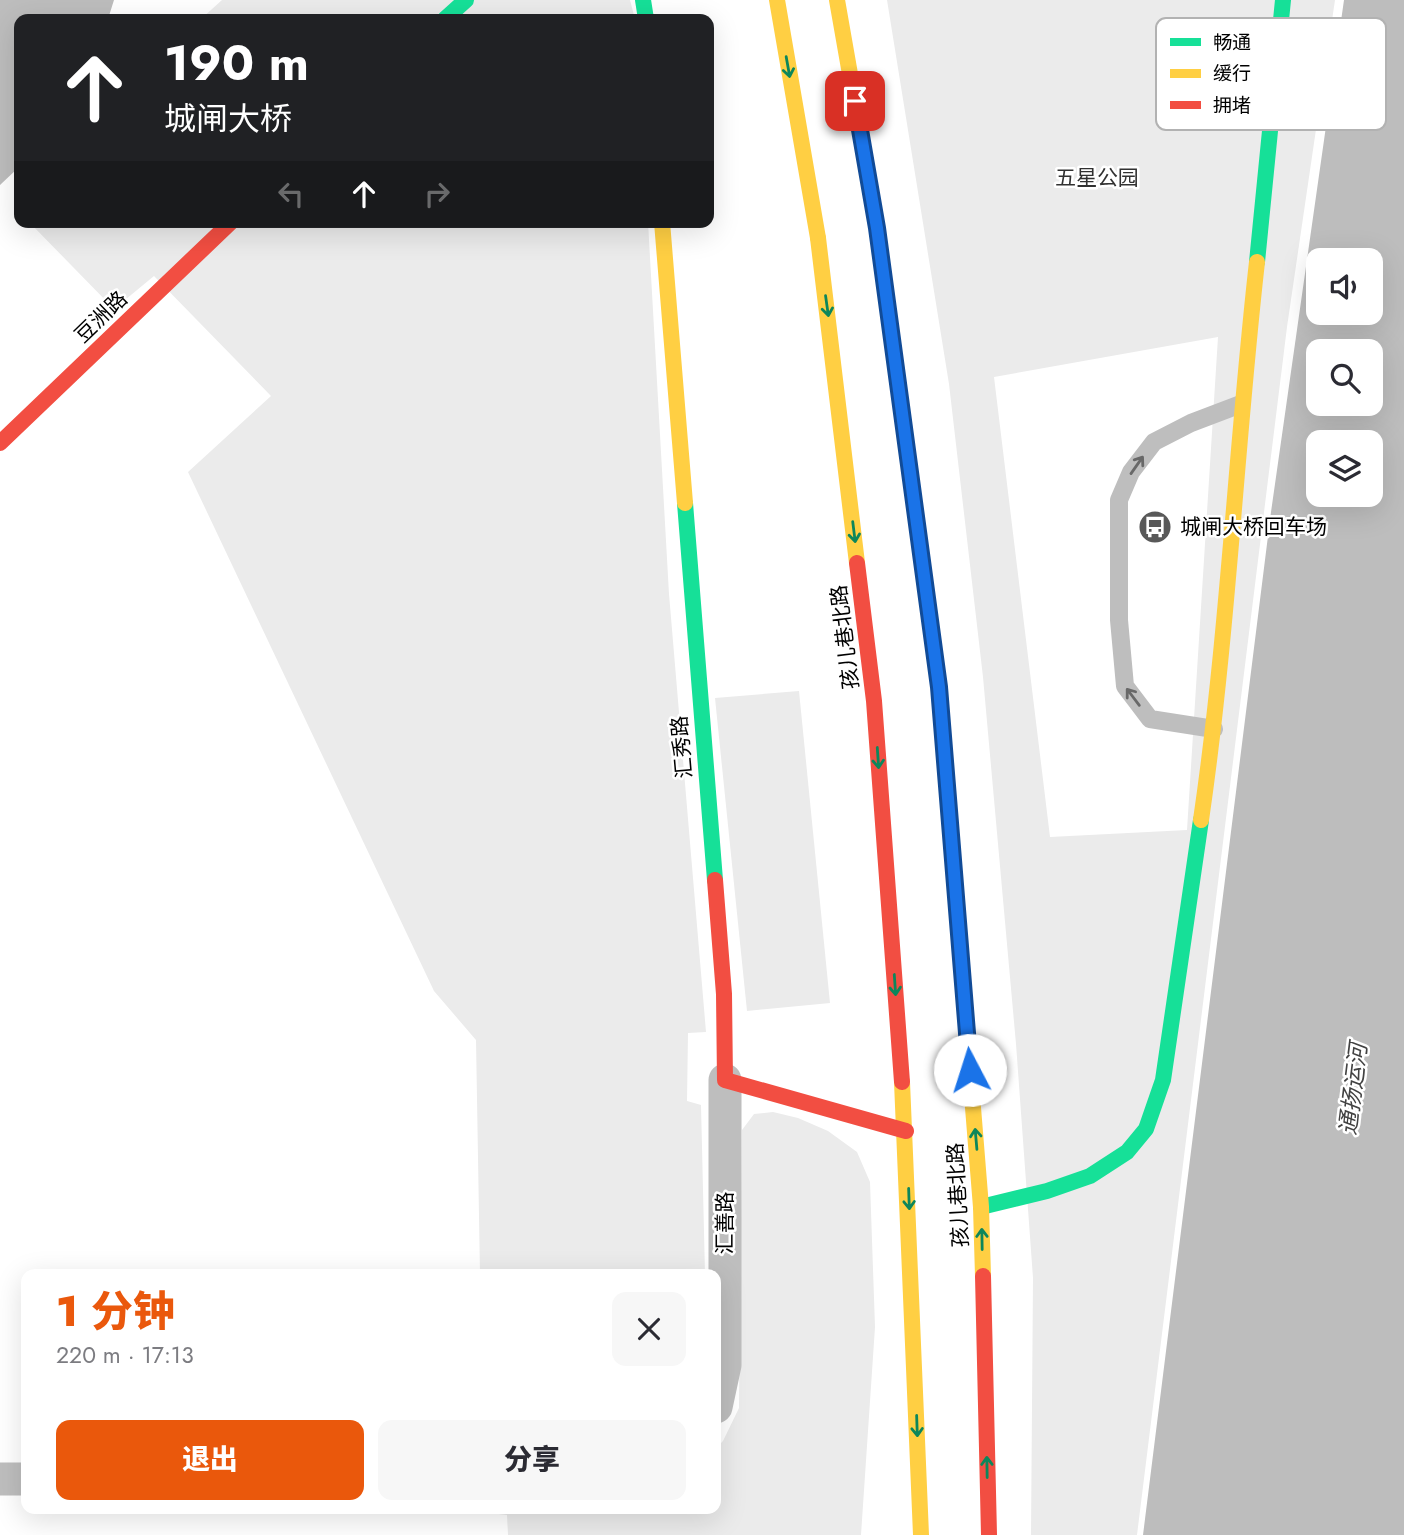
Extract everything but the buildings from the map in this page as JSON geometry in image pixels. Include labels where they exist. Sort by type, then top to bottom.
[{"type":"main road","points":[[451,14],[466,0]]},
{"type":"main road","name":"孩儿巷北路","points":[[777,0],[818,238],[874,701],[906,1131],[921,1535]]},
{"type":"main road","name":"孩儿巷北路","points":[[838,0],[877,228],[939,687],[981,1207],[989,1535]]},
{"type":"main road","points":[[1282,18],[1283,0]]},
{"type":"main road","points":[[981,1207],[1054,1189],[1102,1170],[1125,1154],[1143,1134],[1164,1080],[1214,729],[1241,404],[1272,130]]},
{"type":"main road","name":"豆洲路","points":[[0,443],[225,228]]},
{"type":"main road","name":"汇秀路","points":[[662,228],[724,994],[725,1080]]},
{"type":"main road","points":[[725,1080],[906,1131]]},
{"type":"street","name":"汇善路","points":[[721,1381],[724,1365],[725,1080]]},
{"type":"street","points":[[0,1479],[21,1479]]},
{"type":"lane","points":[[1214,729],[1150,719],[1125,687],[1119,620],[1119,500],[1131,472],[1153,442],[1191,423],[1241,404]]},
{"type":"green space","points":[[222,0],[630,0],[634,14],[207,14]]},
{"type":"green space","name":"五星公园","points":[[887,0],[1335,0],[1332,18],[1156,18],[1156,130],[1316,130],[1287,327],[1137,1535],[1031,1535],[1033,1278],[1016,1044],[983,677],[949,384]],"holes":[[[1218,337],[1187,830],[1050,837],[994,377]]]},
{"type":"green space","points":[[35,228],[648,228],[669,594],[706,1032],[688,1033],[687,1101],[701,1105],[705,1269],[480,1269],[476,1040],[434,991],[188,472],[271,396],[154,276],[114,309]]},
{"type":"green space","points":[[799,691],[830,1003],[747,1011],[715,698]]},
{"type":"green space","points":[[773,1112],[798,1118],[828,1131],[857,1152],[870,1182],[875,1327],[861,1535],[508,1535],[507,1515],[498,1514],[721,1514],[721,1443],[739,1408],[742,1130],[754,1114]]},
{"type":"water","points":[[0,0],[114,0],[110,14],[14,14],[14,172],[0,185]]},
{"type":"water","name":"通扬运河","points":[[1344,0],[1404,0],[1404,1535],[1143,1535],[1271,512],[1306,267],[1306,325],[1383,325],[1383,248],[1309,248],[1325,130],[1386,130],[1386,18],[1341,18]]},
{"type":"traffic: fast","points":[[451,14],[466,0]]},
{"type":"traffic: fast","points":[[643,0],[645,14]]},
{"type":"traffic: fast","points":[[1281,18],[1283,0]]},
{"type":"traffic: fast","points":[[1257,262],[1270,130]]},
{"type":"traffic: fast","points":[[877,228],[939,687],[951,834]]},
{"type":"traffic: fast","points":[[685,503],[715,880]]},
{"type":"traffic: fast","points":[[981,1207],[1047,1191],[1090,1176],[1127,1152],[1146,1129],[1163,1080],[1201,820]]},
{"type":"traffic: slow","points":[[777,0],[818,238]]},
{"type":"traffic: slow","points":[[837,0],[877,228]]},
{"type":"traffic: slow","points":[[662,228],[685,503]]},
{"type":"traffic: slow","points":[[818,238],[857,563]]},
{"type":"traffic: slow","points":[[1201,820],[1218,681],[1257,262]]},
{"type":"traffic: slow","points":[[951,834],[981,1207],[983,1276]]},
{"type":"traffic: slow","points":[[902,1082],[921,1535]]},
{"type":"traffic: jam","points":[[0,443],[225,228]]},
{"type":"traffic: jam","points":[[857,563],[874,701],[902,1082]]},
{"type":"traffic: jam","points":[[715,880],[724,994],[725,1080],[906,1131]]},
{"type":"traffic: jam","points":[[983,1276],[989,1535]]},
{"type":"place","name":"城闸大桥回车场","points":[[1155,527]]},
{"type":"route","points":[[855,101],[877,228],[939,687],[970,1070]]}]
